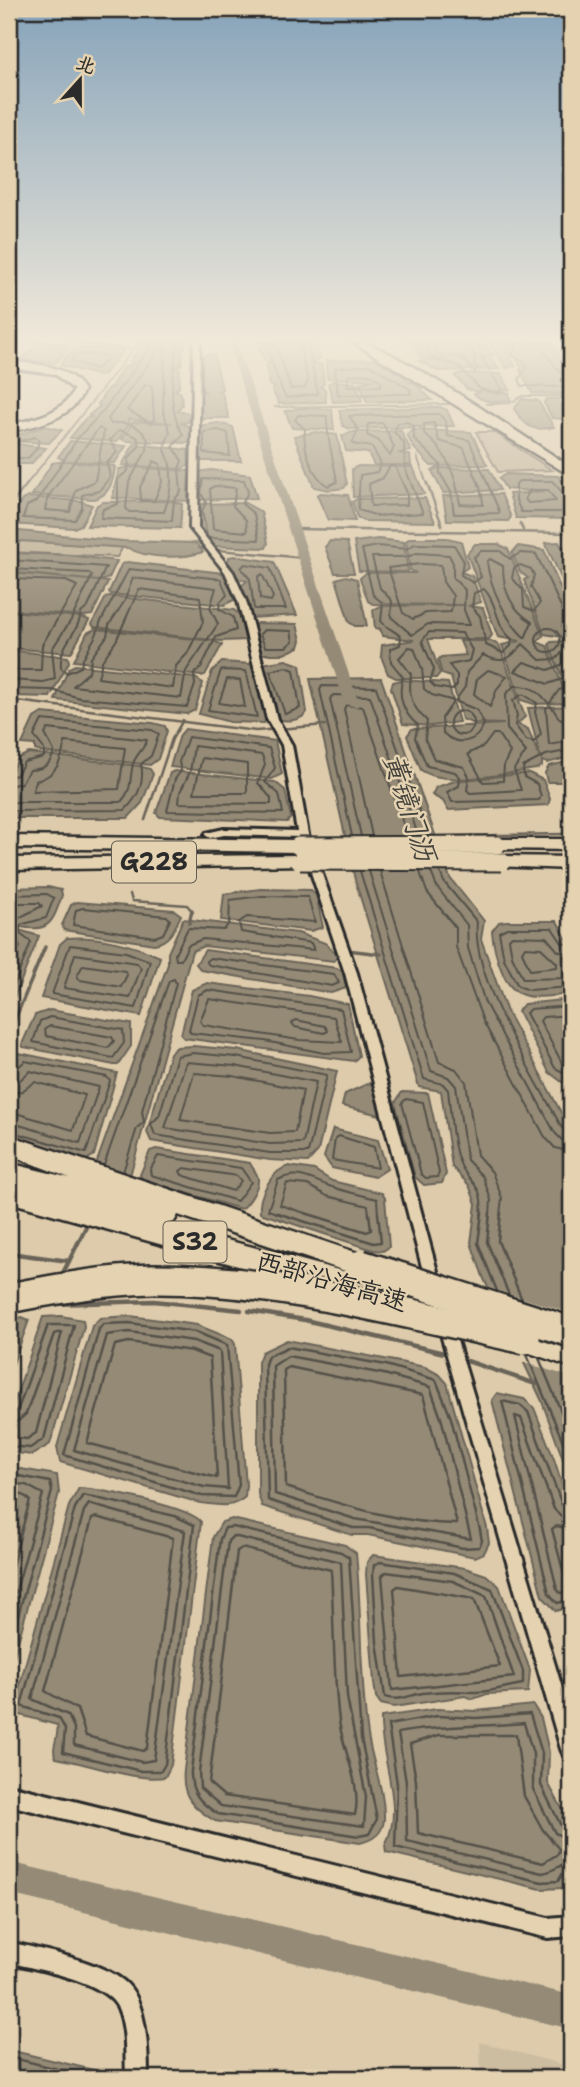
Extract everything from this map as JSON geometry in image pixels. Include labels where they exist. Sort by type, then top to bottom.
[{"type":"highway","points":[[511,433],[571,472]]},
{"type":"highway","points":[[519,433],[571,466]]},
{"type":"highway","name":"G228","points":[[9,842],[300,847],[500,854],[571,863]]},
{"type":"highway","name":"G228","points":[[500,854],[571,845]]},
{"type":"highway","name":"G228","points":[[9,864],[300,847]]},
{"type":"highway","points":[[9,1145],[57,1164],[361,1265]]},
{"type":"highway","name":"西部沿海高速","points":[[9,1173],[361,1265],[571,1332]]},
{"type":"highway","name":"西部沿海高速","points":[[9,1192],[250,1257],[571,1354]]},
{"type":"highway","points":[[9,1298],[55,1289],[151,1279],[223,1282],[289,1290],[525,1339]]},
{"type":"street","points":[[195,433],[194,528],[229,572],[242,601],[272,719],[287,745],[300,847],[345,964],[351,973],[426,1262],[571,1749]]},
{"type":"street","points":[[210,835],[224,832],[300,847]]},
{"type":"street","points":[[9,1795],[548,1928],[571,1926]]},
{"type":"street","points":[[9,1952],[101,1980],[120,1992],[130,2017],[137,2078]]},
{"type":"shaded area","points":[[477,433],[496,433],[552,470],[498,472]]},
{"type":"shaded area","points":[[21,541],[123,547],[117,557],[10,552],[15,543]]},
{"type":"shaded area","points":[[480,2042],[571,2067],[571,2078],[481,2078]]},
{"type":"water","points":[[23,433],[59,433],[49,443],[9,441],[9,438]]},
{"type":"water","points":[[74,433],[123,433],[117,442],[70,438]]},
{"type":"water","points":[[126,433],[191,433],[190,443],[122,439]]},
{"type":"water","points":[[197,433],[235,433],[241,461],[198,461]]},
{"type":"water","points":[[308,433],[337,435],[347,484],[344,488],[329,490],[314,487],[294,436]]},
{"type":"water","points":[[349,433],[402,433],[411,451],[398,453],[410,455],[411,465],[374,465],[368,453],[346,451],[342,436]]},
{"type":"water","points":[[472,433],[487,465],[431,466],[413,447],[407,435]]},
{"type":"water","points":[[70,441],[126,446],[115,463],[67,461],[115,466],[107,491],[93,499],[32,495],[52,463],[66,461],[58,457]]},
{"type":"water","points":[[9,443],[46,448],[31,464],[9,464]]},
{"type":"water","points":[[134,444],[188,450],[189,465],[182,469],[122,465]]},
{"type":"water","points":[[358,466],[413,467],[424,494],[353,497],[352,469]]},
{"type":"water","points":[[129,467],[189,471],[188,501],[112,498],[119,469]]},
{"type":"water","points":[[437,468],[489,469],[500,490],[443,493],[432,471]]},
{"type":"water","points":[[211,470],[250,475],[257,498],[198,500],[197,472]]},
{"type":"water","points":[[506,474],[558,476],[569,489],[564,493],[571,493],[571,519],[516,518],[509,494],[544,492],[506,489],[499,478]]},
{"type":"water","points":[[501,494],[511,517],[508,521],[447,520],[443,496]]},
{"type":"water","points":[[317,495],[348,495],[355,521],[328,520]]},
{"type":"water","points":[[28,497],[80,501],[92,505],[81,525],[74,528],[9,524],[22,500]]},
{"type":"water","points":[[425,498],[435,522],[364,521],[357,517],[352,502],[357,499]]},
{"type":"water","points":[[171,501],[182,504],[180,528],[87,526],[97,505],[103,502]]},
{"type":"water","points":[[245,503],[261,512],[268,543],[266,548],[212,546],[197,530],[196,504]]},
{"type":"water","points":[[9,530],[123,541],[196,543],[203,552],[165,557],[128,548],[22,541],[9,545]]},
{"type":"water","points":[[410,538],[447,538],[461,541],[468,567],[461,572],[472,576],[481,602],[468,606],[483,608],[492,635],[489,639],[428,639],[440,673],[436,678],[396,678],[388,674],[381,656],[382,645],[414,640],[383,636],[380,629],[375,628],[373,610],[381,606],[463,605],[373,604],[368,601],[360,578],[366,573],[416,573],[410,570],[406,541]]},
{"type":"water","points":[[378,539],[404,542],[408,572],[359,571],[354,542]]},
{"type":"water","points":[[330,541],[347,542],[354,573],[335,573],[325,547]]},
{"type":"water","points":[[559,542],[561,546],[571,548],[571,599],[545,543]]},
{"type":"water","points":[[475,544],[498,544],[508,549],[543,636],[537,642],[547,646],[569,703],[534,704],[521,700],[502,645],[520,641],[498,637],[467,554]]},
{"type":"water","points":[[518,546],[544,550],[571,613],[571,638],[544,634],[524,580],[528,578],[520,572],[512,553]]},
{"type":"water","points":[[9,553],[67,555],[117,561],[109,578],[101,581],[108,582],[92,615],[85,616],[9,610],[9,573],[99,581],[9,572]]},
{"type":"water","points":[[229,557],[274,562],[297,615],[251,618],[241,586],[247,581],[239,579],[228,562]]},
{"type":"water","points":[[127,562],[224,573],[230,580],[236,599],[224,605],[111,594],[109,592],[121,565]]},
{"type":"water","points":[[346,576],[357,579],[367,626],[355,626],[349,622],[336,579]]},
{"type":"water","points":[[106,597],[234,610],[240,615],[246,640],[221,641],[94,627],[92,624]]},
{"type":"water","points":[[9,611],[89,620],[71,653],[9,648]]},
{"type":"water","points":[[257,623],[297,624],[301,640],[299,647],[284,654],[259,654],[252,628]]},
{"type":"water","points":[[95,629],[214,641],[222,645],[205,675],[201,676],[74,661],[87,633]]},
{"type":"water","points":[[460,641],[491,641],[499,645],[525,717],[517,724],[528,729],[541,760],[528,708],[571,706],[571,757],[547,763],[542,761],[542,766],[536,769],[477,778],[446,778],[421,770],[407,736],[412,729],[504,724],[472,723],[462,719],[451,677],[442,674],[438,660],[441,657],[466,655]]},
{"type":"water","points":[[571,641],[571,699],[549,645],[551,642]]},
{"type":"water","points":[[9,650],[68,657],[69,662],[50,697],[9,696]]},
{"type":"water","points":[[286,660],[300,665],[307,712],[298,719],[276,719],[261,664]]},
{"type":"water","points":[[222,662],[251,664],[267,717],[264,723],[230,722],[199,714],[212,671]]},
{"type":"water","points":[[75,665],[195,678],[203,683],[195,710],[187,714],[55,700],[69,668]]},
{"type":"water","points":[[381,678],[450,878],[484,921],[481,939],[507,1012],[571,1131],[571,1481],[541,1399],[484,1279],[471,1243],[476,1204],[469,1185],[452,1167],[441,1091],[419,1087],[355,880],[310,679]]},
{"type":"water","points":[[401,680],[448,683],[459,722],[431,726],[403,724],[391,688],[393,682]]},
{"type":"water","points":[[42,713],[153,723],[165,726],[167,731],[158,759],[150,765],[41,752],[35,750],[35,745],[22,744],[34,718]]},
{"type":"water","points":[[185,729],[275,741],[282,774],[272,779],[170,767],[180,735]]},
{"type":"water","points":[[29,753],[139,766],[150,769],[153,774],[142,803],[128,818],[9,818],[9,776],[18,758]]},
{"type":"water","points":[[571,761],[571,793],[564,782],[547,782],[545,773],[549,766]]},
{"type":"water","points":[[174,771],[275,782],[285,790],[291,818],[287,822],[160,817],[156,813],[170,773]]},
{"type":"water","points":[[529,773],[543,780],[550,799],[548,805],[448,810],[443,801],[432,795],[436,787],[455,781]]},
{"type":"water","points":[[48,887],[61,890],[62,895],[50,922],[39,928],[9,925],[9,888]]},
{"type":"water","points":[[260,889],[311,890],[316,895],[323,927],[311,931],[221,920],[224,894]]},
{"type":"water","points":[[77,902],[174,910],[181,915],[168,937],[154,944],[64,930],[62,925],[71,905]]},
{"type":"water","points":[[183,919],[298,933],[325,943],[339,956],[334,961],[204,946],[192,951],[128,1183],[94,1170],[168,964],[168,953]]},
{"type":"water","points":[[557,921],[566,938],[571,938],[571,994],[531,997],[515,991],[503,974],[493,942],[492,931],[499,922]]},
{"type":"water","points":[[9,927],[39,936],[9,1011]]},
{"type":"water","points":[[67,938],[115,942],[160,957],[141,1016],[41,998],[60,944]]},
{"type":"water","points":[[205,950],[337,968],[343,972],[346,988],[331,993],[201,970],[196,964]]},
{"type":"water","points":[[207,983],[309,996],[348,1004],[359,1056],[354,1061],[184,1038],[181,1035],[192,990]]},
{"type":"water","points":[[571,999],[570,1083],[562,1082],[549,1072],[518,1011],[524,1004]]},
{"type":"water","points":[[50,1010],[131,1024],[131,1046],[118,1065],[23,1047],[35,1015]]},
{"type":"water","points":[[177,1047],[237,1050],[337,1071],[318,1151],[308,1162],[270,1160],[151,1141],[147,1132],[170,1053]]},
{"type":"water","points":[[19,1053],[117,1073],[94,1155],[85,1161],[9,1137],[9,1075]]},
{"type":"water","points":[[369,1083],[375,1086],[380,1115],[342,1106],[345,1094]]},
{"type":"water","points":[[402,1092],[428,1093],[446,1174],[442,1183],[424,1185],[415,1177],[395,1103]]},
{"type":"water","points":[[333,1129],[378,1140],[387,1169],[375,1177],[332,1168],[324,1157]]},
{"type":"water","points":[[156,1149],[250,1163],[258,1177],[257,1187],[241,1209],[143,1180],[140,1175],[150,1151]]},
{"type":"water","points":[[289,1166],[314,1170],[332,1181],[382,1193],[385,1198],[389,1247],[383,1251],[373,1250],[260,1213],[261,1199],[267,1184],[277,1172]]},
{"type":"water","points":[[61,1316],[83,1320],[84,1327],[50,1444],[32,1455],[9,1452],[9,1417],[43,1317]]},
{"type":"water","points":[[130,1316],[197,1325],[232,1339],[235,1344],[246,1485],[245,1497],[240,1501],[224,1505],[200,1503],[60,1462],[57,1447],[92,1326],[100,1318]]},
{"type":"water","points":[[22,1317],[29,1320],[9,1375],[9,1321]]},
{"type":"water","points":[[287,1340],[425,1367],[440,1375],[447,1383],[487,1528],[489,1543],[484,1553],[475,1557],[368,1535],[352,1535],[262,1506],[258,1494],[258,1362],[262,1352]]},
{"type":"water","points":[[497,1393],[524,1399],[534,1408],[571,1512],[571,1606],[556,1611],[542,1596],[492,1400]]},
{"type":"water","points":[[9,1467],[57,1475],[59,1493],[9,1675]]},
{"type":"water","points":[[79,1488],[124,1495],[181,1510],[201,1522],[171,1765],[165,1777],[127,1775],[56,1758],[54,1750],[57,1725],[17,1714],[13,1709],[69,1506]]},
{"type":"water","points":[[232,1519],[345,1545],[356,1553],[365,1712],[384,1808],[382,1829],[377,1836],[369,1840],[360,1843],[215,1821],[195,1806],[184,1787],[213,1537],[222,1522]]},
{"type":"water","points":[[373,1555],[465,1568],[486,1575],[499,1586],[530,1670],[528,1692],[487,1694],[473,1699],[465,1696],[394,1707],[381,1704],[376,1697],[374,1683],[366,1574],[367,1562]]},
{"type":"water","points":[[533,1705],[541,1718],[549,1752],[548,1783],[565,1814],[571,1836],[571,1873],[563,1888],[541,1889],[386,1852],[385,1845],[393,1815],[381,1717],[437,1709],[476,1711]]},
{"type":"water","points":[[9,2050],[102,2072],[101,2078],[9,2078]]},
{"type":"pier","points":[[483,1286],[571,1313],[571,1377],[519,1361]]},
{"type":"waterway","points":[[26,485],[67,433]]},
{"type":"waterway","name":"黄镜门沥","points":[[262,433],[352,704]]},
{"type":"waterway","points":[[417,456],[427,485]]},
{"type":"waterway","points":[[9,507],[28,483]]},
{"type":"waterway","points":[[427,483],[442,525]]},
{"type":"waterway","points":[[520,523],[523,530]]},
{"type":"waterway","points":[[294,529],[571,533]]},
{"type":"waterway","points":[[199,548],[304,558]]},
{"type":"waterway","points":[[9,700],[182,722]]},
{"type":"waterway","points":[[145,820],[172,739],[182,722]]},
{"type":"waterway","points":[[182,722],[256,731],[325,725]]},
{"type":"waterway","points":[[436,836],[563,834]]},
{"type":"waterway","points":[[130,894],[132,901],[187,905],[192,911]]},
{"type":"waterway","points":[[189,923],[192,911]]},
{"type":"waterway","points":[[9,1034],[45,947]]},
{"type":"waterway","points":[[347,950],[381,954]]},
{"type":"waterway","points":[[69,1261],[89,1221]]},
{"type":"waterway","points":[[9,1253],[69,1261]]},
{"type":"waterway","points":[[61,1277],[69,1261]]},
{"type":"waterway","points":[[55,1304],[154,1301],[241,1310]]},
{"type":"waterway","points":[[249,1311],[305,1320],[444,1353]]},
{"type":"waterway","points":[[467,1361],[536,1384]]},
{"type":"waterway","points":[[9,1878],[571,2012]]}]
